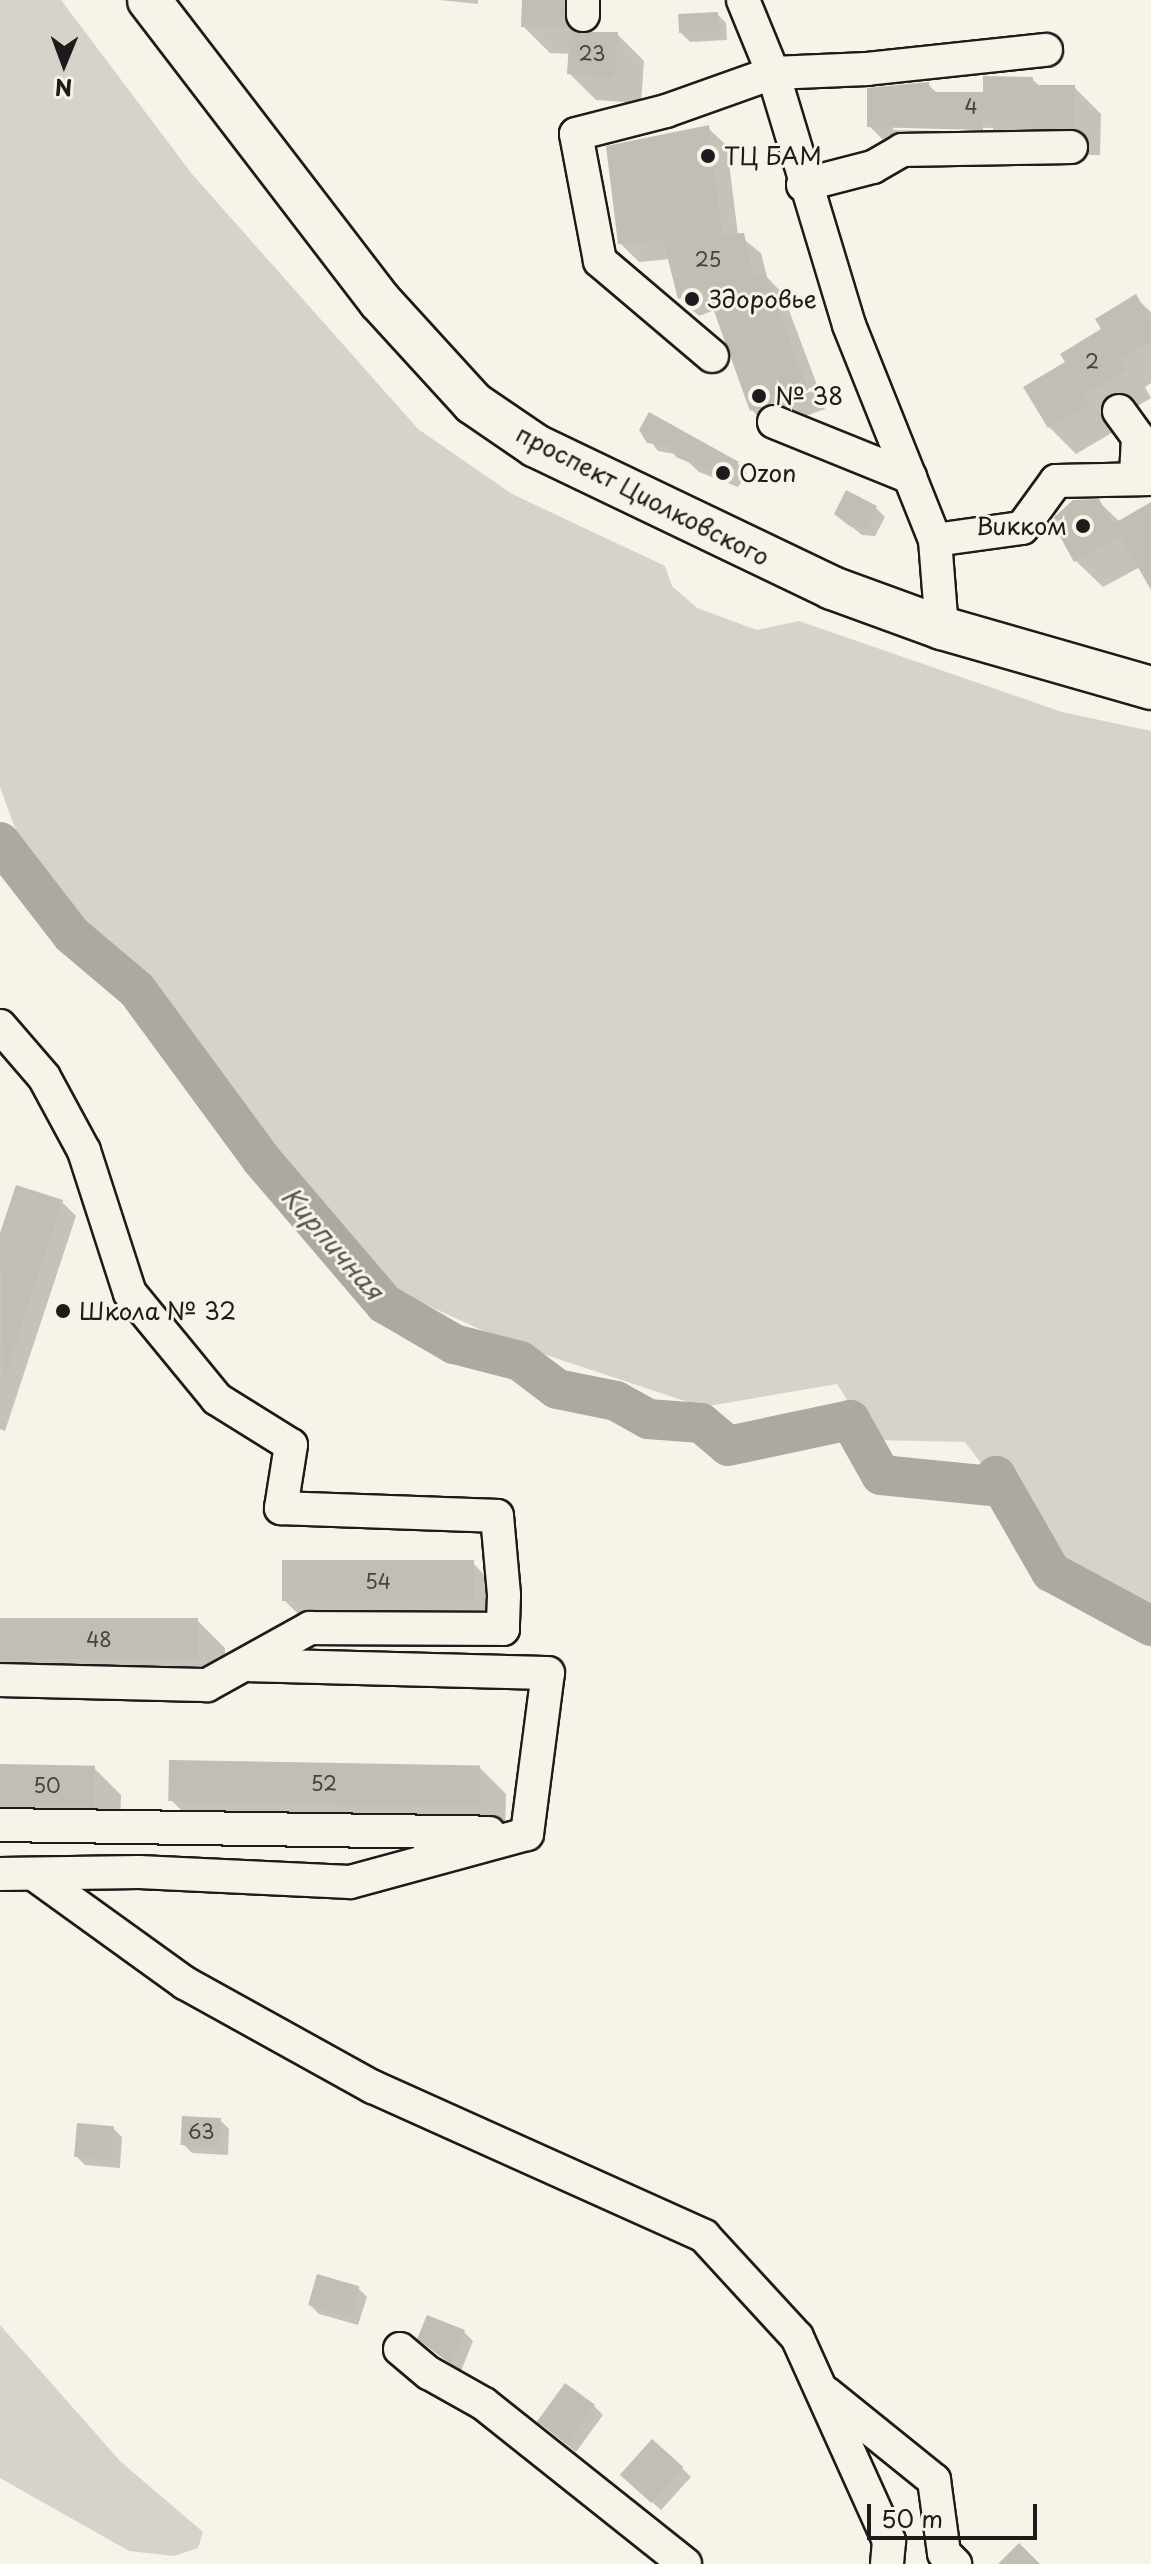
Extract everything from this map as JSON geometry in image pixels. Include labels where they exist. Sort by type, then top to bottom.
[{"type":"main road","name":"проспект Циолковского","points":[[149,0],[380,301],[473,403],[564,460],[832,588],[942,628],[1151,688]]},
{"type":"street","points":[[743,0],[773,73],[803,185],[849,325],[935,540],[942,628]]},
{"type":"street","points":[[712,356],[600,261],[576,134],[666,111],[773,73],[867,69],[1046,50]]},
{"type":"street","points":[[803,185],[873,167],[902,150],[1071,147]]},
{"type":"street","points":[[935,540],[1022,528],[1056,481],[1144,478],[1138,437],[1119,411]]},
{"type":"street","points":[[774,422],[910,477]]},
{"type":"street","points":[[0,1026],[44,1077],[84,1151],[130,1293],[217,1399],[291,1445],[281,1508],[497,1516],[503,1629],[310,1628],[251,1665],[207,1685],[0,1680]]},
{"type":"street","points":[[251,1665],[548,1673],[527,1834]]},
{"type":"street","points":[[0,1825],[527,1834]]},
{"type":"street","points":[[0,1874],[139,1872],[350,1882],[527,1834]]},
{"type":"street","points":[[35,1875],[185,1983],[373,2087],[704,2236],[797,2337],[889,2541],[887,2564]]},
{"type":"street","points":[[400,2349],[429,2373],[484,2404],[685,2564]]},
{"type":"street","points":[[820,2388],[934,2480],[944,2553],[955,2564]]},
{"type":"shaded area","points":[[0,0],[61,0],[192,174],[418,429],[512,494],[665,566],[672,586],[697,608],[757,630],[799,621],[1062,712],[1151,731],[1151,1615],[1055,1560],[965,1442],[873,1440],[837,1384],[703,1407],[513,1344],[398,1292],[319,1215],[18,836],[0,787]]},
{"type":"shaded area","points":[[0,2325],[120,2461],[203,2532],[198,2548],[174,2556],[129,2551],[0,2478]]},
{"type":"building","points":[[522,0],[564,0],[566,24],[570,28],[521,27]]},
{"type":"building","points":[[718,12],[719,31],[679,33],[678,14]]},
{"type":"building","points":[[570,28],[574,32],[618,32],[614,78],[567,74]]},
{"type":"building","points":[[983,76],[1033,77],[1033,85],[1075,85],[1074,129],[1032,129],[1032,120],[983,120],[983,130],[867,127],[867,88],[929,82],[929,92],[983,92]]},
{"type":"building","points":[[709,125],[722,234],[744,233],[753,275],[765,273],[808,390],[750,411],[706,289],[678,299],[663,240],[618,244],[606,146]]},
{"type":"building","points":[[1136,294],[1151,320],[1151,341],[1119,360],[1126,370],[1084,395],[1090,404],[1048,428],[1023,387],[1065,362],[1060,354],[1101,329],[1095,319]]},
{"type":"building","points":[[649,412],[739,462],[728,479],[676,457],[670,446],[647,443],[639,430]]},
{"type":"building","points":[[846,490],[877,506],[866,528],[851,527],[834,514]]},
{"type":"building","points":[[1099,499],[1113,524],[1151,502],[1151,590],[1120,536],[1074,562],[1051,520],[1073,500]]},
{"type":"building","points":[[16,1185],[63,1200],[4,1380],[0,1233]]},
{"type":"building","points":[[282,1560],[474,1560],[474,1601],[282,1601]]},
{"type":"building","points":[[0,1618],[198,1618],[198,1659],[0,1659]]},
{"type":"building","points":[[169,1760],[480,1765],[479,1806],[168,1801]]},
{"type":"building","points":[[0,1764],[95,1766],[94,1807],[0,1805]]},
{"type":"building","points":[[182,2116],[221,2118],[219,2147],[180,2145]]},
{"type":"building","points":[[77,2123],[114,2126],[111,2160],[74,2157]]},
{"type":"building","points":[[317,2274],[359,2286],[350,2317],[308,2305]]},
{"type":"building","points":[[427,2315],[465,2330],[451,2364],[417,2339]]},
{"type":"building","points":[[565,2383],[595,2405],[567,2444],[537,2422]]},
{"type":"building","points":[[652,2439],[683,2467],[651,2503],[620,2475]]},
{"type":"building","points":[[1019,2543],[1040,2564],[998,2564]]},
{"type":"waterway","name":"Кирпичная","points":[[0,842],[72,935],[137,990],[261,1159],[385,1304],[454,1344],[520,1361],[557,1389],[616,1401],[648,1419],[701,1423],[728,1446],[850,1420],[881,1475],[1001,1487],[996,1476],[1051,1572],[1151,1626]]},
{"type":"place","name":"ТЦ БАМ","points":[[708,156]]},
{"type":"place","name":"Здоровье","points":[[692,299]]},
{"type":"place","name":"№ 38","points":[[759,396]]},
{"type":"place","name":"Ozon","points":[[723,473]]},
{"type":"place","name":"Викком","points":[[1083,526]]},
{"type":"place","name":"Школа № 32","points":[[63,1311]]}]
